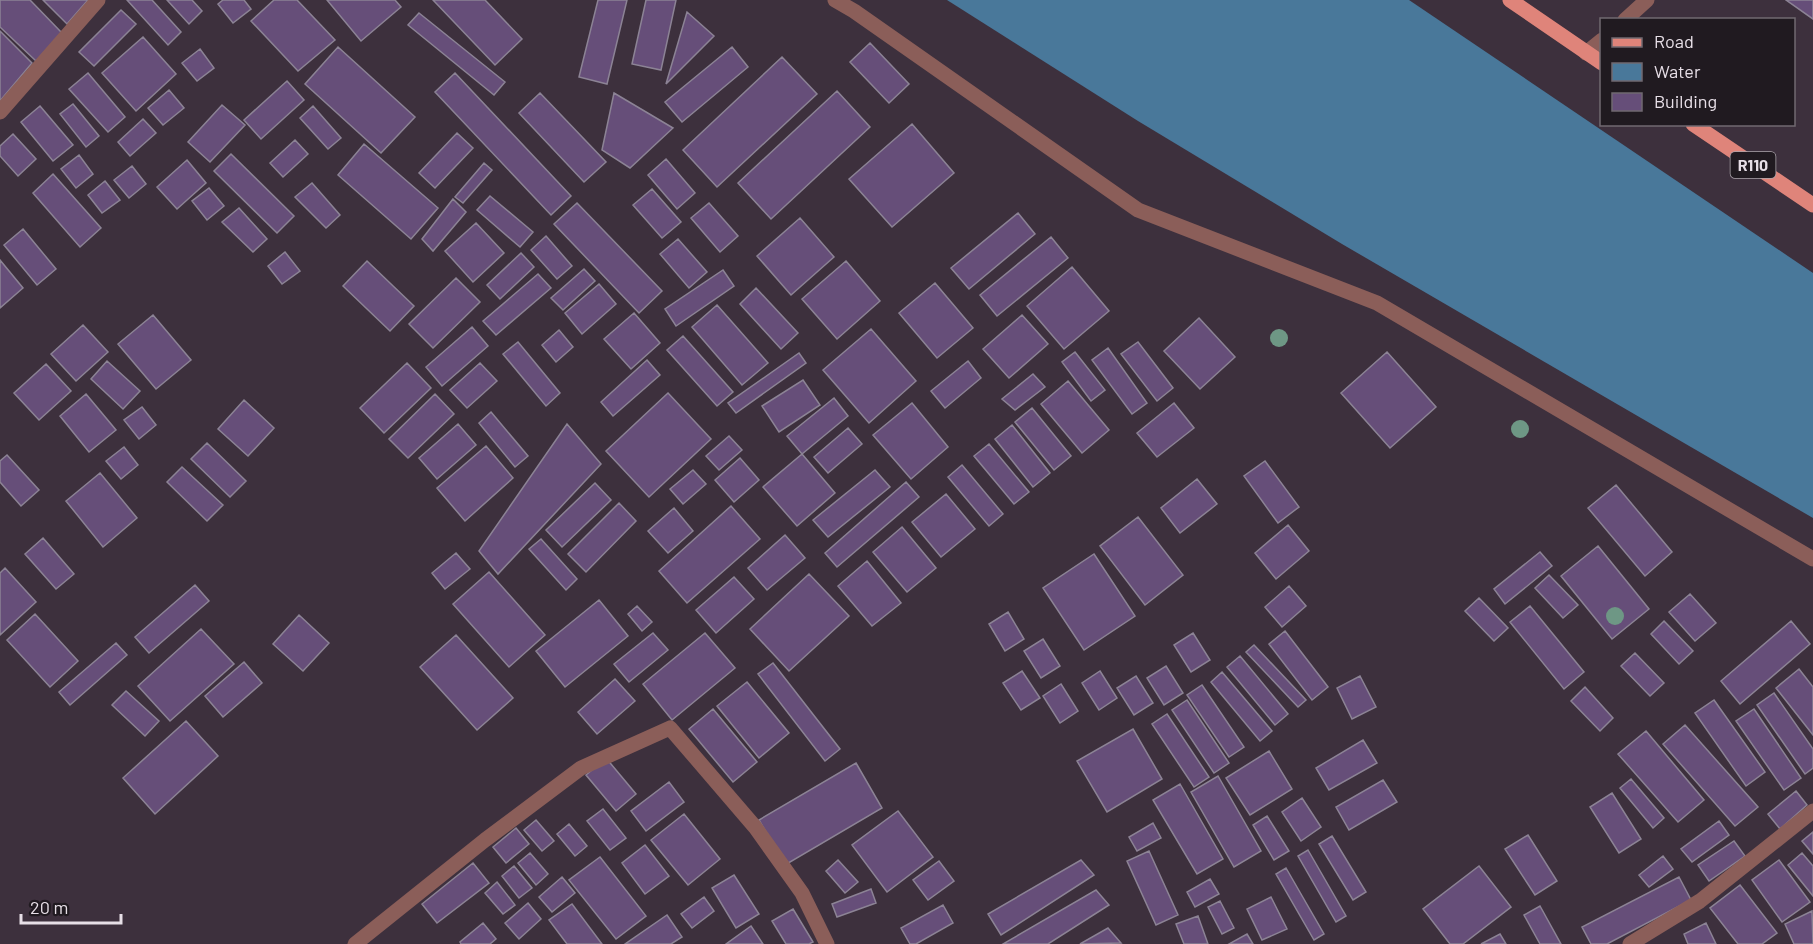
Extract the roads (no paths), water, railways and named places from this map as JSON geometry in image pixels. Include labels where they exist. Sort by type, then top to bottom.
[{"type":"main road","points":[[1510,0],[1600,62]]},
{"type":"main road","name":"R110","points":[[1696,126],[1813,205]]},
{"type":"street","points":[[0,112],[98,0]]},
{"type":"street","points":[[835,0],[1138,210],[1377,303],[1813,559]]},
{"type":"street","points":[[1627,18],[1647,0]]},
{"type":"street","points":[[1586,53],[1600,42]]},
{"type":"street","points":[[355,944],[485,840],[581,768],[670,728],[755,827],[802,893],[827,944]]},
{"type":"street","points":[[1630,944],[1700,901],[1813,811]]},
{"type":"water","points":[[947,0],[1409,0],[1813,273],[1813,518],[1342,244],[1138,121]]}]
